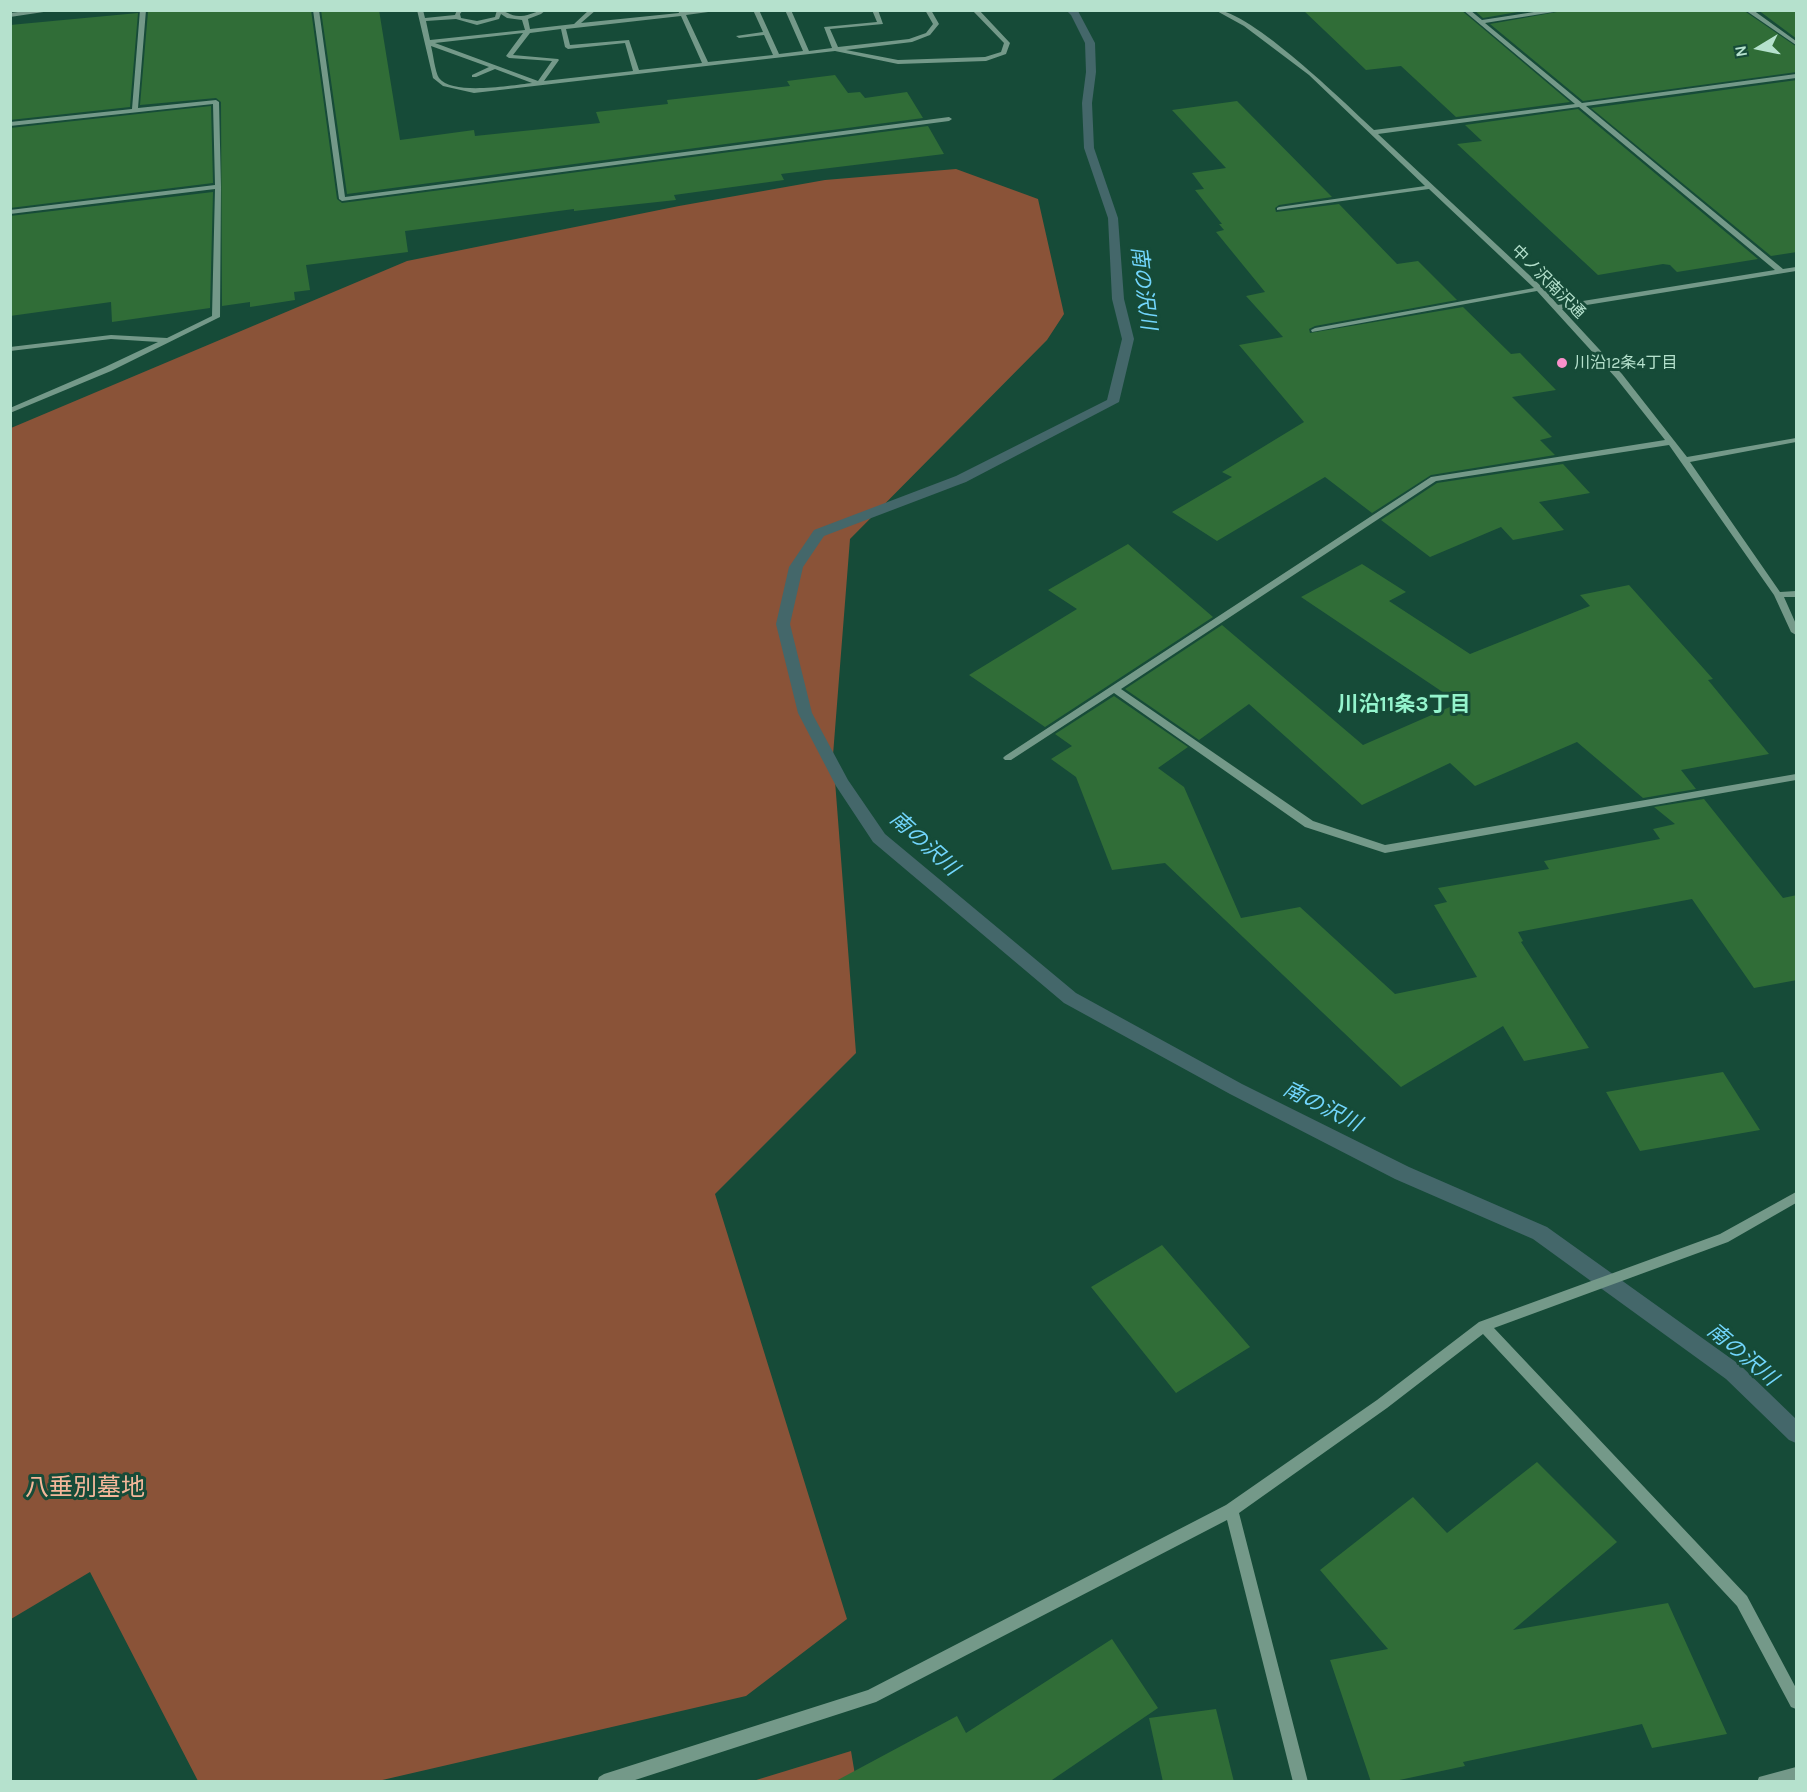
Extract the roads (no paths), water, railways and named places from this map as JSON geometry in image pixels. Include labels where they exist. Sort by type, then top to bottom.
[{"type":"street","points":[[10,15],[54,10]]},
{"type":"street","points":[[135,111],[142,10]]},
{"type":"street","points":[[316,10],[342,199],[949,119]]},
{"type":"street","points":[[420,10],[436,78],[445,85],[474,90],[910,41],[928,34],[936,24],[928,10]]},
{"type":"street","points":[[422,20],[458,14],[464,21],[477,23],[497,18],[501,11],[508,17],[525,18],[543,10]]},
{"type":"street","points":[[575,26],[593,10]]},
{"type":"street","points":[[612,22],[633,10]]},
{"type":"street","points":[[427,42],[682,12],[720,10]]},
{"type":"street","points":[[756,10],[777,56]]},
{"type":"street","points":[[788,10],[807,53]]},
{"type":"street","points":[[836,50],[826,28],[881,23],[875,10]]},
{"type":"street","points":[[836,50],[898,62],[987,59],[1004,53],[1007,42],[975,10]]},
{"type":"street","name":"中ノ沢南沢通","points":[[1218,10],[1245,25],[1311,74],[1539,289],[1619,376],[1685,460],[1778,594],[1797,632]]},
{"type":"street","points":[[1466,10],[1782,272]]},
{"type":"street","points":[[1480,22],[1563,10]]},
{"type":"street","points":[[1748,10],[1797,43]]},
{"type":"street","points":[[682,12],[706,64]]},
{"type":"street","points":[[525,18],[528,31]]},
{"type":"street","points":[[563,27],[568,47],[627,41],[636,72]]},
{"type":"street","points":[[528,31],[509,56],[556,60],[539,83]]},
{"type":"street","points":[[738,36],[766,33]]},
{"type":"street","points":[[427,42],[539,83]]},
{"type":"street","points":[[474,76],[494,66]]},
{"type":"street","points":[[1375,132],[1797,76]]},
{"type":"street","points":[[10,124],[216,102],[218,188],[216,318],[10,411]]},
{"type":"street","points":[[1279,209],[1430,187]]},
{"type":"street","points":[[10,212],[218,188]]},
{"type":"street","points":[[1556,308],[1797,269]]},
{"type":"street","points":[[1315,330],[1539,289]]},
{"type":"street","points":[[10,349],[111,337],[171,340]]},
{"type":"street","points":[[1685,460],[1797,440]]},
{"type":"street","points":[[1008,758],[1434,479],[1670,442]]},
{"type":"street","points":[[1778,594],[1797,594]]},
{"type":"street","points":[[1114,688],[1309,824],[1385,849],[1797,777]]},
{"type":"street","points":[[604,1782],[871,1697],[1232,1510],[1382,1404],[1484,1326],[1513,1318],[1724,1238],[1797,1197]]},
{"type":"street","points":[[1484,1326],[1743,1602],[1797,1702]]},
{"type":"street","points":[[1232,1510],[1301,1782]]},
{"type":"street","points":[[1764,1782],[1797,1775]]},
{"type":"waterway","name":"南の沢川","points":[[1070,10],[1075,13],[1090,43],[1091,72],[1087,103],[1089,148],[1113,218],[1118,299],[1128,339],[1113,402],[961,479],[819,533],[796,567],[783,624],[805,713],[841,782],[879,838],[1070,998],[1236,1089],[1402,1173],[1540,1233],[1733,1372],[1796,1433]]},
{"type":"place","name":"川沿12条4丁目","points":[[1562,363]]},
{"type":"district","name":"川沿11条3丁目","points":[[1404,705]]},
{"type":"park label","name":"八垂別墓地","points":[[85,1488]]}]
